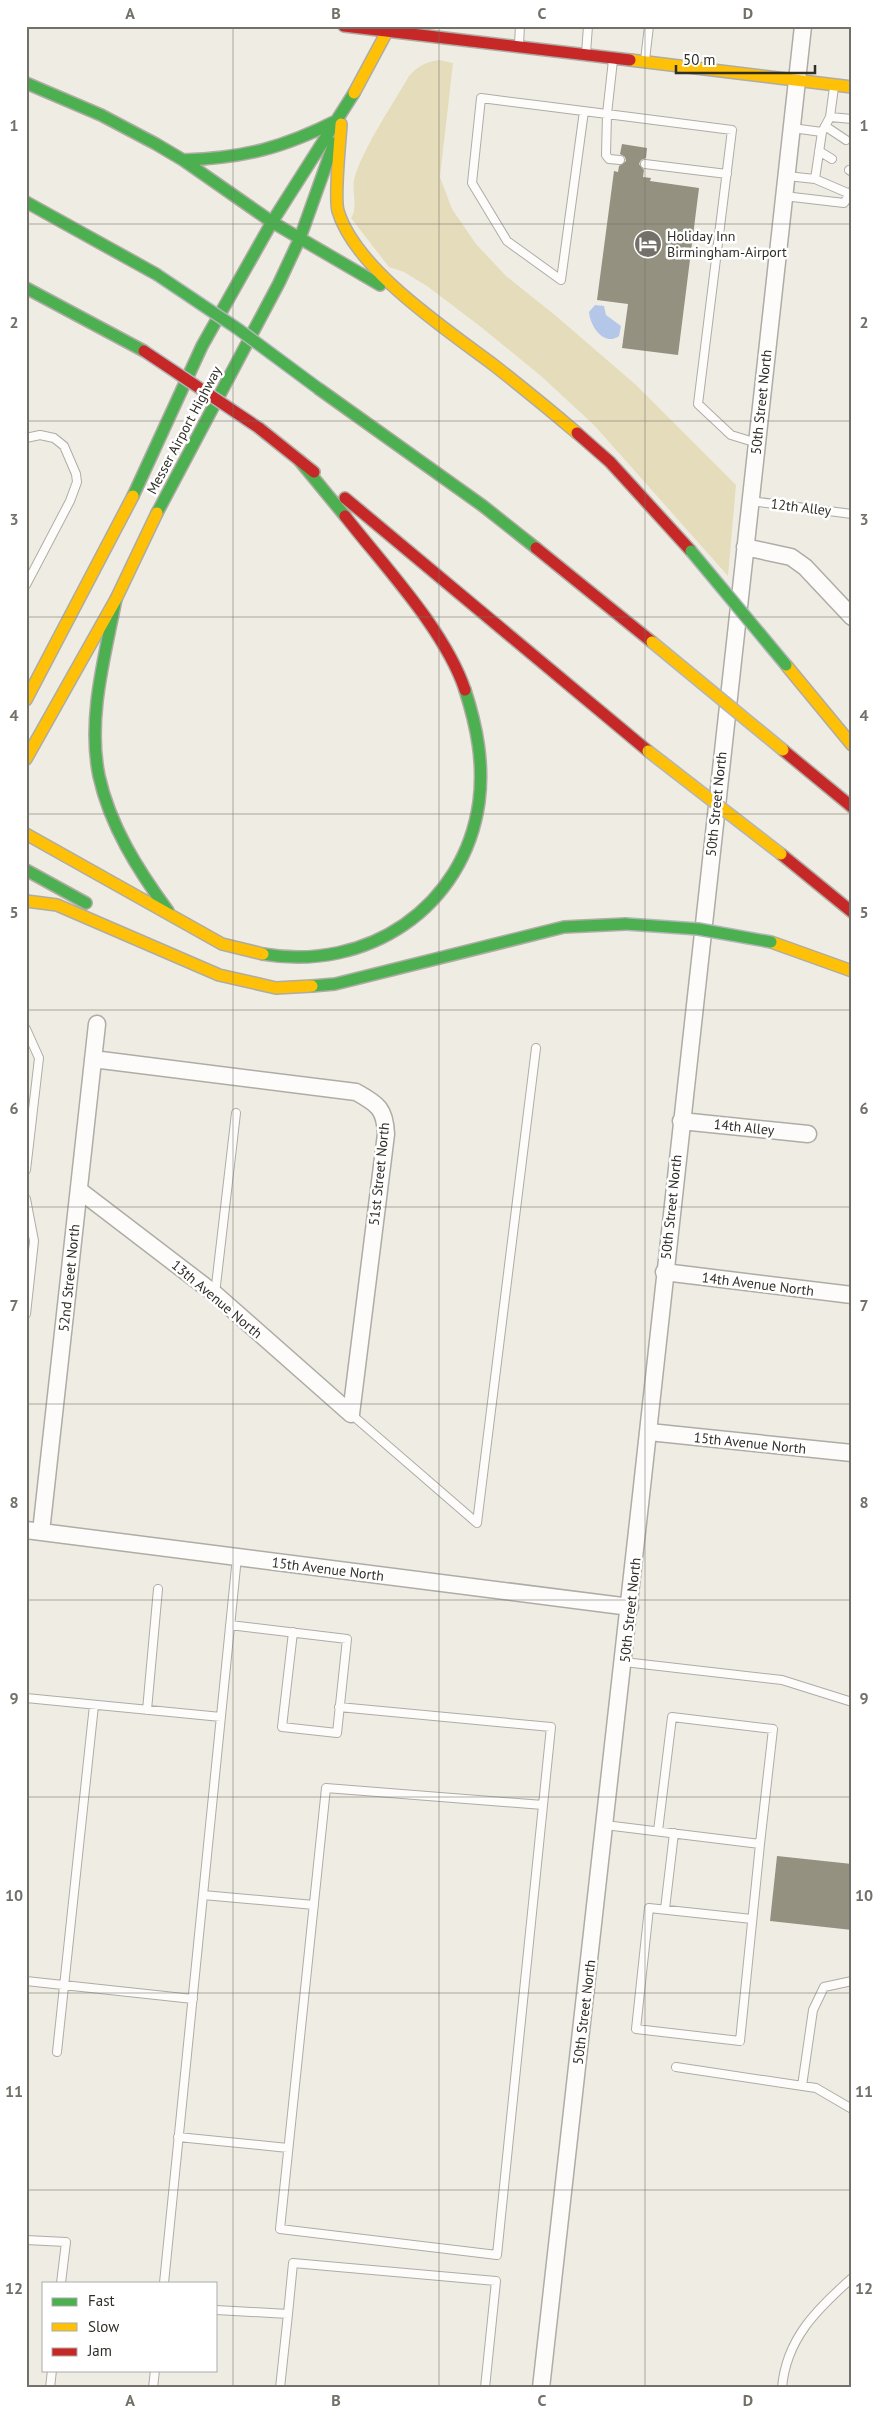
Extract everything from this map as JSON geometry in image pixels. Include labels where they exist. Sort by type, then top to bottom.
[{"type":"main road","points":[[344,26],[388,29],[518,47],[852,87]]},
{"type":"main road","name":"Messer Airport Highway","points":[[26,700],[122,520],[202,346],[272,222],[339,122],[388,29]]},
{"type":"main road","points":[[26,83],[101,115],[184,160],[272,222],[422,310]]},
{"type":"main road","points":[[184,160],[235,158],[259,153],[306,137],[339,122],[337,208],[344,228],[369,262],[422,310],[528,392],[610,462],[691,551],[852,745]]},
{"type":"main road","name":"Messer Airport Highway","points":[[26,759],[116,598],[169,489],[279,283],[300,238],[339,122]]},
{"type":"main road","points":[[26,202],[156,274],[238,329],[483,506],[852,806]]},
{"type":"main road","points":[[26,288],[144,351],[259,428],[648,751],[781,854],[852,912]]},
{"type":"main road","points":[[26,834],[174,919],[222,944],[255,954],[300,959],[336,956],[376,943],[407,924],[439,893],[459,863],[474,828],[481,795],[482,761],[478,728],[459,673],[427,619],[299,460]]},
{"type":"main road","points":[[116,598],[98,702],[96,751],[105,798],[137,868],[174,919]]},
{"type":"main road","points":[[26,870],[219,975]]},
{"type":"main road","points":[[26,901],[57,905],[219,975],[276,988],[335,984],[564,927],[626,924],[698,929],[771,942],[852,971]]},
{"type":"street","name":"50th Street North","points":[[541,2388],[624,1662],[664,1272],[803,26]]},
{"type":"street","points":[[745,547],[791,557],[805,567],[852,617]]},
{"type":"street","name":"52nd Street North","points":[[34,1531],[78,1190],[97,1024]]},
{"type":"street","name":"51st Street North","points":[[93,1058],[356,1092],[374,1102],[385,1116],[386,1134],[351,1414]]},
{"type":"street","name":"14th Alley","points":[[681,1121],[808,1134]]},
{"type":"street","name":"13th Avenue North","points":[[78,1190],[215,1294],[351,1414]]},
{"type":"street","name":"14th Avenue North","points":[[664,1272],[852,1295]]},
{"type":"street","name":"15th Avenue North","points":[[649,1432],[852,1454]]},
{"type":"street","name":"15th Avenue North","points":[[34,1531],[630,1607]]},
{"type":"lane","points":[[518,47],[520,26]]},
{"type":"lane","points":[[585,55],[588,26]]},
{"type":"lane","points":[[645,62],[649,26]]},
{"type":"lane","points":[[613,58],[607,114],[606,155],[609,159],[620,160]]},
{"type":"lane","points":[[815,179],[823,129],[830,117],[834,85]]},
{"type":"lane","points":[[584,111],[562,280],[507,241],[472,183],[481,98],[584,111],[732,130],[698,404],[731,435],[757,443]]},
{"type":"lane","points":[[830,117],[852,119]]},
{"type":"lane","points":[[792,128],[823,129],[846,140]]},
{"type":"lane","points":[[819,151],[832,159]]},
{"type":"lane","points":[[645,164],[726,174]]},
{"type":"lane","points":[[784,196],[848,204],[851,192],[815,179],[787,176]]},
{"type":"lane","points":[[26,438],[40,434],[54,438],[64,446],[76,474],[77,482],[70,501],[26,585]]},
{"type":"lane","name":"12th Alley","points":[[750,501],[852,514]]},
{"type":"lane","points":[[26,1029],[39,1058],[29,1121],[26,1170]]},
{"type":"lane","points":[[351,1414],[477,1523],[536,1048]]},
{"type":"lane","points":[[215,1294],[236,1113]]},
{"type":"lane","points":[[26,1199],[34,1241],[26,1314]]},
{"type":"lane","points":[[164,2282],[237,1557]]},
{"type":"lane","points":[[146,1710],[158,1589]]},
{"type":"lane","points":[[230,1625],[293,1632],[347,1639],[337,1733],[282,1728],[293,1632]]},
{"type":"lane","points":[[624,1662],[782,1680],[852,1702]]},
{"type":"lane","points":[[26,1698],[221,1717]]},
{"type":"lane","points":[[57,2052],[94,1705]]},
{"type":"lane","points":[[339,1707],[551,1727],[497,2255],[280,2229],[326,1788],[543,1805]]},
{"type":"lane","points":[[658,1831],[672,1717],[773,1729],[740,2041],[636,2029],[649,1908],[752,1919]]},
{"type":"lane","points":[[605,1825],[760,1844]]},
{"type":"lane","points":[[665,1909],[674,1833]]},
{"type":"lane","points":[[203,1895],[314,1905]]},
{"type":"lane","points":[[26,1981],[193,1999]]},
{"type":"lane","points":[[802,2086],[813,2010],[816,2003],[824,1988],[852,1981]]},
{"type":"lane","points":[[676,2067],[816,2088],[852,2109]]},
{"type":"lane","points":[[178,2137],[288,2148]]},
{"type":"lane","points":[[26,2240],[66,2242],[61,2282]]},
{"type":"lane","points":[[280,2388],[293,2263],[496,2282],[485,2388]]},
{"type":"lane","points":[[782,2388],[787,2356],[800,2333],[833,2295],[852,2278]]},
{"type":"lane","points":[[218,2310],[288,2314]]},
{"type":"lane","points":[[50,2388],[52,2372]]},
{"type":"lane","points":[[153,2388],[155,2372]]},
{"type":"shaded area","points":[[439,60],[453,63],[440,177],[452,209],[476,244],[506,276],[635,384],[736,485],[728,576],[594,425],[541,376],[481,327],[427,286],[404,272],[389,267],[351,218],[354,210],[354,180],[370,142],[409,76],[422,65]]},
{"type":"water","points":[[595,305],[604,306],[606,315],[621,326],[619,336],[608,339],[595,329],[589,312]]},
{"type":"building","name":"Holiday Inn Birmingham-Airport","points":[[622,144],[647,148],[646,158],[641,160],[639,164],[644,170],[643,177],[651,178],[650,181],[699,188],[678,355],[622,348],[628,304],[597,300],[614,171],[618,172],[619,166],[626,161],[625,157],[620,154]]},
{"type":"building","points":[[777,1856],[852,1864],[852,1930],[770,1921]]},
{"type":"traffic: fast","points":[[26,83],[101,115],[156,144],[183,160],[272,222],[380,285]]},
{"type":"traffic: fast","points":[[133,496],[202,346],[272,222],[354,93]]},
{"type":"traffic: fast","points":[[183,160],[225,157],[263,150],[299,138],[338,120]]},
{"type":"traffic: fast","points":[[157,513],[279,283],[300,238],[334,143]]},
{"type":"traffic: fast","points":[[26,202],[156,274]]},
{"type":"traffic: fast","points":[[156,274],[238,329],[319,389]]},
{"type":"traffic: fast","points":[[26,288],[144,351]]},
{"type":"traffic: fast","points":[[319,389],[483,506],[536,548]]},
{"type":"traffic: fast","points":[[299,460],[345,516]]},
{"type":"traffic: fast","points":[[691,551],[786,665]]},
{"type":"traffic: fast","points":[[116,599],[96,710],[95,732],[99,776],[110,812],[126,847],[168,911]]},
{"type":"traffic: fast","points":[[263,954],[302,957],[339,953],[373,942],[404,924],[431,901],[454,873],[470,840],[479,802],[481,773],[473,718],[465,690]]},
{"type":"traffic: fast","points":[[26,870],[86,903]]},
{"type":"traffic: fast","points":[[312,986],[335,984],[564,927],[626,924]]},
{"type":"traffic: fast","points":[[626,924],[698,929],[771,942]]},
{"type":"traffic: slow","points":[[354,93],[390,26]]},
{"type":"traffic: slow","points":[[630,60],[852,87]]},
{"type":"traffic: slow","points":[[341,124],[337,182],[338,211],[348,233],[363,255],[405,297],[547,407],[577,433]]},
{"type":"traffic: slow","points":[[26,700],[133,496]]},
{"type":"traffic: slow","points":[[26,759],[116,599],[157,513]]},
{"type":"traffic: slow","points":[[652,642],[783,750]]},
{"type":"traffic: slow","points":[[786,665],[852,745]]},
{"type":"traffic: slow","points":[[648,751],[781,854]]},
{"type":"traffic: slow","points":[[26,834],[222,944],[263,954]]},
{"type":"traffic: slow","points":[[26,901],[57,905],[219,975],[276,988],[312,986]]},
{"type":"traffic: slow","points":[[771,942],[852,971]]},
{"type":"traffic: jam","points":[[344,26],[630,60]]},
{"type":"traffic: jam","points":[[144,351],[259,428]]},
{"type":"traffic: jam","points":[[259,428],[314,472]]},
{"type":"traffic: jam","points":[[577,433],[610,462],[691,551]]},
{"type":"traffic: jam","points":[[345,498],[648,751]]},
{"type":"traffic: jam","points":[[345,516],[429,622],[456,667],[465,690]]},
{"type":"traffic: jam","points":[[536,548],[652,642]]},
{"type":"traffic: jam","points":[[783,750],[852,807]]},
{"type":"traffic: jam","points":[[781,854],[852,912]]},
{"type":"place","name":"Holiday Inn Birmingham-Airport","points":[[648,244]]}]
